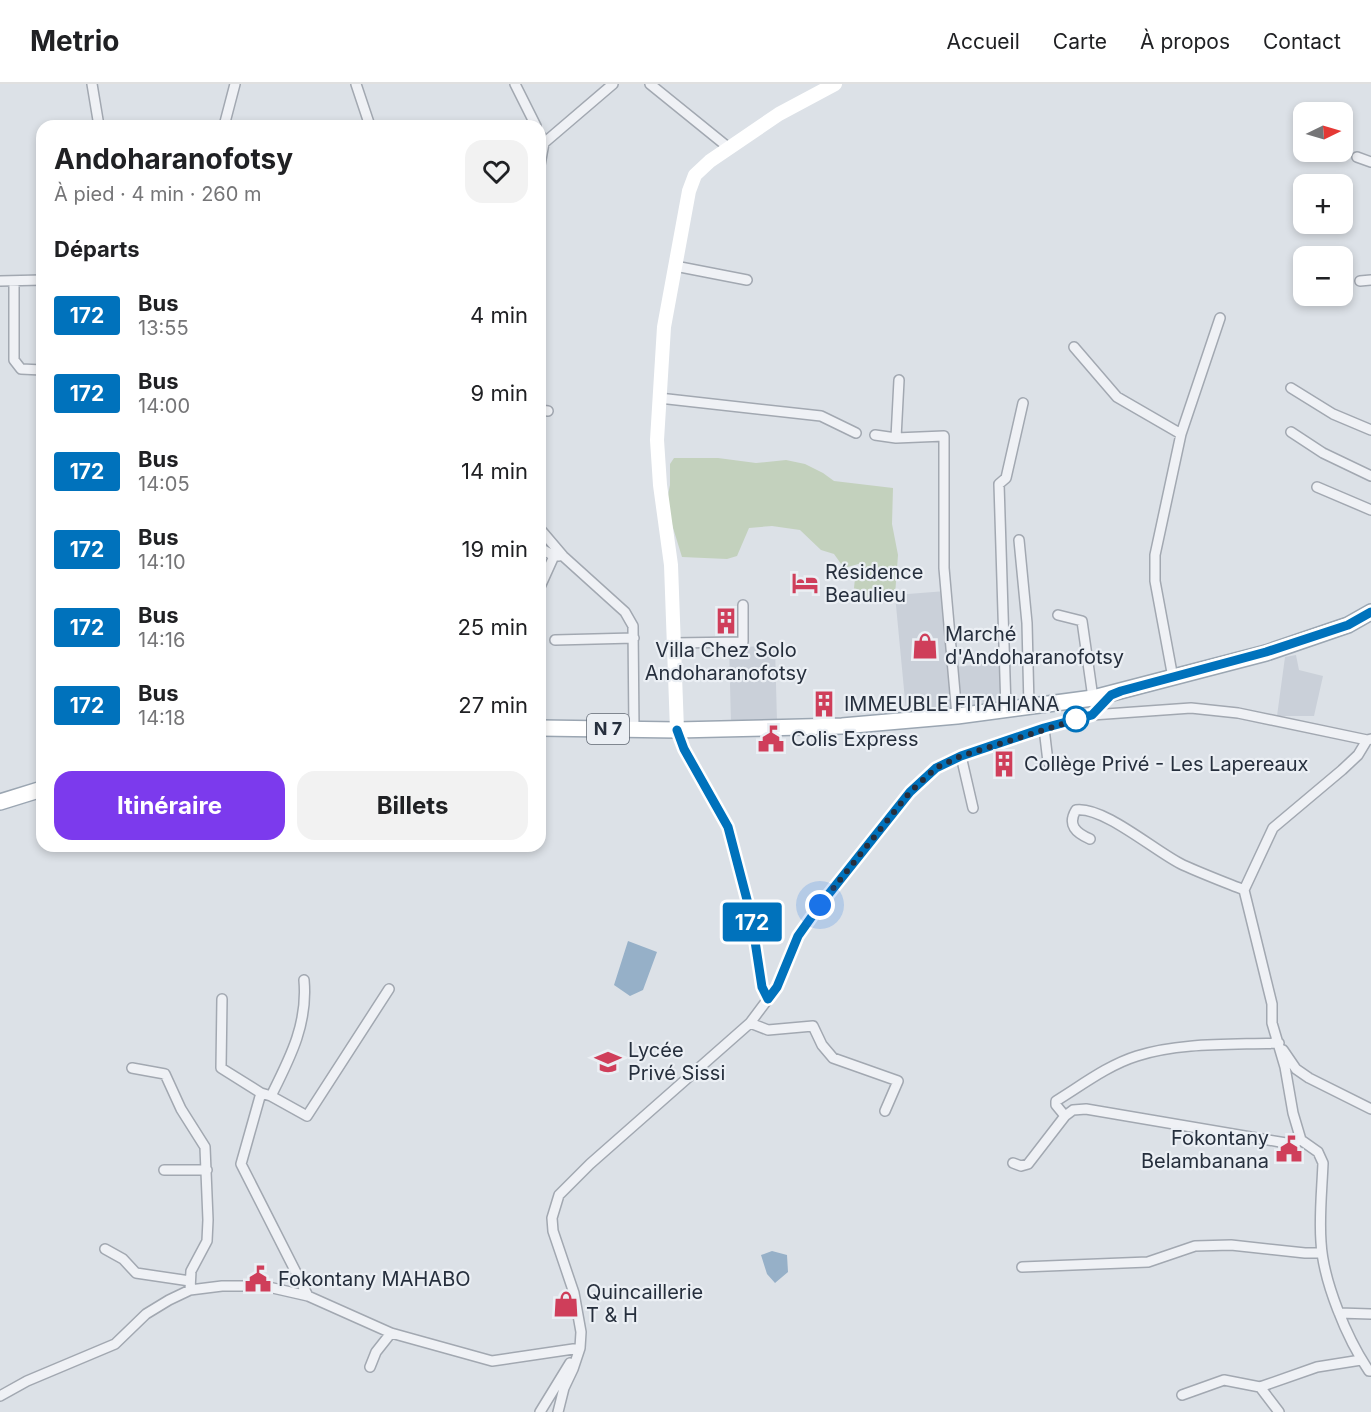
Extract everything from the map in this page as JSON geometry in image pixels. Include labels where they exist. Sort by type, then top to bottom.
[{"type":"main road","name":"N 7","points":[[546,728],[677,730],[842,726],[957,716],[1093,698],[1266,652],[1348,625],[1371,612]]},
{"type":"main road","points":[[0,802],[36,791]]},
{"type":"street","points":[[92,84],[98,120]]},
{"type":"street","points":[[226,120],[236,84]]},
{"type":"street","points":[[356,84],[368,120]]},
{"type":"street","points":[[515,84],[533,120]]},
{"type":"street","points":[[546,142],[613,84]]},
{"type":"street","points":[[650,84],[729,148]]},
{"type":"street","points":[[768,999],[762,987],[751,915],[728,827],[684,749],[677,730],[671,565],[660,484],[657,440],[659,398],[664,327],[689,191],[695,175],[729,148],[779,114],[831,85]]},
{"type":"street","points":[[1357,157],[1371,162]]},
{"type":"street","points":[[675,266],[747,280]]},
{"type":"street","points":[[0,281],[36,280]]},
{"type":"street","points":[[1360,281],[1371,280]]},
{"type":"street","points":[[14,281],[14,360],[21,369],[36,370]]},
{"type":"street","points":[[1173,678],[1155,581],[1155,555],[1181,434],[1220,318]]},
{"type":"street","points":[[1074,347],[1117,397],[1181,434]]},
{"type":"street","points":[[896,438],[899,380]]},
{"type":"street","points":[[1291,388],[1333,414],[1371,430]]},
{"type":"street","points":[[659,398],[821,416],[856,433]]},
{"type":"street","points":[[1006,709],[999,484],[1006,478],[1023,403]]},
{"type":"street","points":[[1291,432],[1323,453],[1371,476]]},
{"type":"street","points":[[875,435],[896,438],[944,436],[944,568],[957,716]]},
{"type":"street","points":[[1317,487],[1371,510]]},
{"type":"street","points":[[546,538],[558,556]]},
{"type":"street","points":[[1019,540],[1028,623],[1029,707]]},
{"type":"street","points":[[546,551],[558,556],[625,612],[633,626],[634,730]]},
{"type":"street","points":[[546,577],[558,556]]},
{"type":"street","points":[[674,643],[743,642],[743,604]]},
{"type":"street","points":[[1058,615],[1082,621],[1093,698]]},
{"type":"street","points":[[555,640],[634,638]]},
{"type":"street","points":[[1092,715],[1111,695]]},
{"type":"street","points":[[558,1412],[564,1388],[580,1348],[579,1317],[574,1293],[553,1230],[552,1218],[559,1196],[590,1164],[750,1023],[777,987],[798,936],[910,792],[936,768],[961,756],[1044,728],[1092,715],[1191,708],[1238,713],[1369,739],[1342,770],[1274,828],[1244,890],[1272,1004],[1272,1023],[1285,1067],[1300,1140],[1318,1152],[1323,1163],[1322,1253],[1339,1313],[1361,1360],[1371,1371]]},
{"type":"street","points":[[1044,728],[1048,762]]},
{"type":"street","points":[[961,756],[973,808]]},
{"type":"street","points":[[1090,839],[1076,831],[1072,825],[1072,816],[1076,810],[1088,810],[1124,827],[1182,864],[1244,890]]},
{"type":"street","points":[[271,1096],[297,1044],[306,999],[304,980]]},
{"type":"street","points":[[222,999],[221,1068],[261,1093],[307,1116],[389,989]]},
{"type":"street","points":[[750,1023],[768,1030],[813,1026],[822,1045],[833,1058],[898,1081],[885,1111]]},
{"type":"street","points":[[1279,1043],[1296,1069],[1309,1078],[1371,1109]]},
{"type":"street","points":[[1065,1116],[1056,1105],[1056,1101],[1104,1071],[1136,1056],[1194,1047],[1279,1043]]},
{"type":"street","points":[[132,1068],[165,1074],[181,1109],[205,1147],[207,1241],[191,1271],[190,1286]]},
{"type":"street","points":[[261,1093],[241,1164],[308,1296]]},
{"type":"street","points":[[1013,1163],[1021,1166],[1028,1164],[1065,1116],[1073,1110],[1086,1109],[1286,1143],[1300,1140]]},
{"type":"street","points":[[164,1170],[207,1170]]},
{"type":"street","points":[[1022,1267],[1148,1262],[1195,1246],[1231,1245],[1322,1253]]},
{"type":"street","points":[[105,1249],[123,1259],[136,1273],[190,1286],[264,1286],[308,1296],[391,1333],[492,1361],[580,1348]]},
{"type":"street","points":[[0,1396],[27,1381],[115,1344],[146,1314],[190,1286]]},
{"type":"street","points":[[1339,1313],[1371,1314]]},
{"type":"street","points":[[370,1367],[376,1352],[391,1333]]},
{"type":"street","points":[[540,1412],[580,1348]]},
{"type":"street","points":[[1182,1395],[1224,1380],[1260,1387],[1317,1367],[1361,1360]]},
{"type":"street","points":[[1260,1387],[1279,1412]]},
{"type":"shaded area","name":"Marché d'Andoharanofotsy","points":[[946,591],[957,716],[907,721],[895,595]]},
{"type":"shaded area","points":[[775,646],[777,722],[731,722],[729,647]]},
{"type":"shaded area","points":[[1296,655],[1299,670],[1323,676],[1314,716],[1277,716],[1285,657]]},
{"type":"shaded area","points":[[1001,662],[1002,706],[960,712],[956,667]]},
{"type":"green space","points":[[674,458],[718,458],[756,463],[786,460],[805,464],[834,481],[893,488],[892,524],[898,555],[895,595],[878,592],[876,599],[864,601],[854,588],[855,578],[862,563],[844,568],[834,554],[821,550],[800,530],[772,526],[749,528],[737,556],[727,559],[682,557],[666,505],[670,485],[670,464]]},
{"type":"water","points":[[628,941],[657,952],[643,990],[630,996],[614,985]]},
{"type":"water","points":[[772,1251],[787,1255],[788,1272],[775,1283],[767,1274],[761,1255]]},
{"type":"bus line","name":"172","points":[[677,730],[684,749],[728,827],[751,915],[762,987],[768,999],[777,987],[798,936],[820,905],[910,792],[936,768],[961,756],[1063,722],[1092,715],[1111,695],[1121,691],[1266,652],[1348,625],[1371,612]]},
{"type":"place","name":"Résidence Beaulieu","points":[[805,583]]},
{"type":"place","name":"Villa Chez Solo Andoharanofotsy","points":[[726,621]]},
{"type":"place","name":"Marché d'Andoharanofotsy","points":[[925,646]]},
{"type":"place","name":"IMMEUBLE FITAHIANA","points":[[824,704]]},
{"type":"place","name":"Colis Express","points":[[771,739]]},
{"type":"place","name":"Collège Privé - Les Lapereaux","points":[[1004,764]]},
{"type":"place","name":"Lycée Privé Sissi","points":[[608,1062]]},
{"type":"place","name":"Fokontany Belambanana","points":[[1289,1149]]},
{"type":"place","name":"Fokontany MAHABO","points":[[258,1279]]},
{"type":"place","name":"Quincaillerie T & H","points":[[566,1304]]},
{"type":"route","points":[[820,905],[910,792],[936,768],[961,756],[1078,719],[1076,719]]}]
